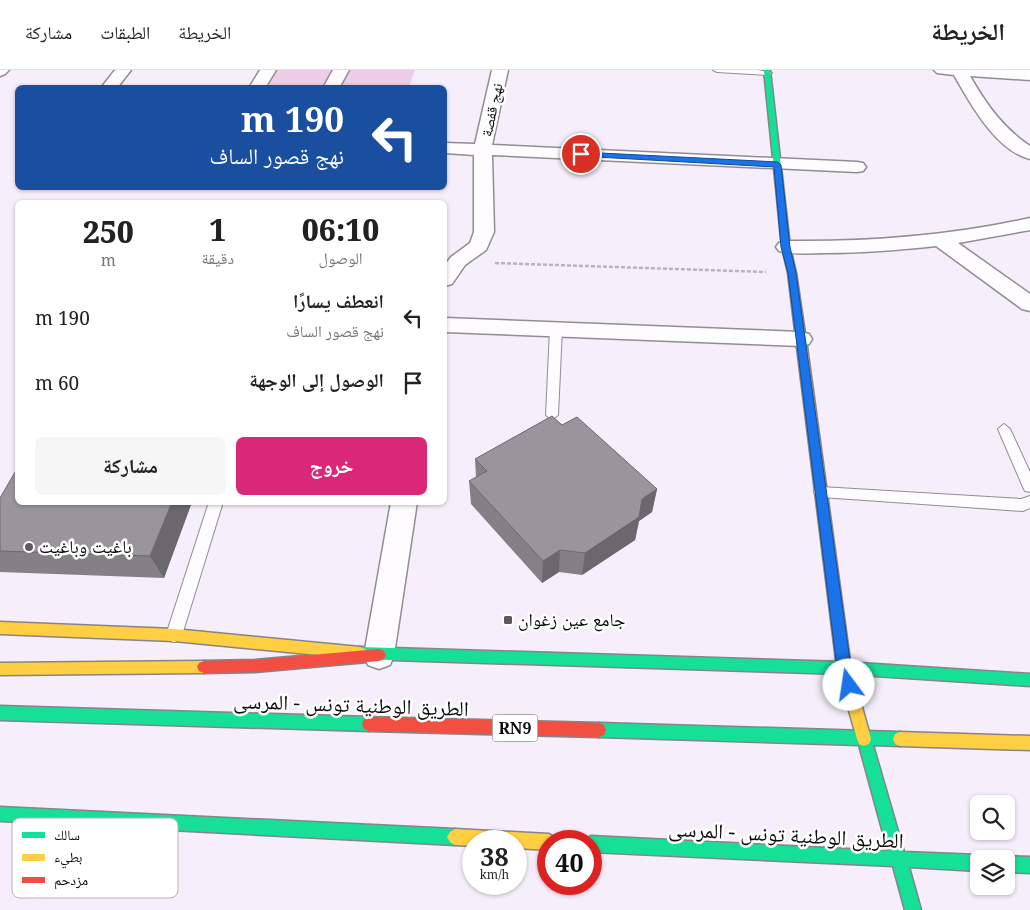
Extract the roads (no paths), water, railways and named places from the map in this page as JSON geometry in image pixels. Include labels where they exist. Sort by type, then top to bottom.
[{"type":"main road","points":[[767,71],[786,247],[792,273],[844,668],[913,910]]},
{"type":"main road","points":[[0,628],[174,635],[379,655],[844,668],[1030,680]]},
{"type":"main road","points":[[0,669],[255,666],[379,655]]},
{"type":"main road","name":"الطريق الوطنية تونس - المرسى","points":[[0,713],[1030,743]]},
{"type":"main road","points":[[0,814],[78,818]]},
{"type":"main road","points":[[178,823],[537,841]]},
{"type":"main road","name":"الطريق الوطنية تونس - المرسى","points":[[602,845],[970,863]]},
{"type":"main road","points":[[1015,864],[1030,865]]},
{"type":"street","points":[[111,85],[124,70]]},
{"type":"street","points":[[259,85],[268,70]]},
{"type":"street","points":[[333,85],[341,70]]},
{"type":"street","name":"نهج قفصة","points":[[447,277],[458,261],[479,246],[484,232],[483,149],[500,70]]},
{"type":"street","points":[[942,70],[1030,75]]},
{"type":"street","points":[[960,72],[985,114],[997,128],[1030,154]]},
{"type":"street","points":[[447,148],[778,165],[858,167]]},
{"type":"street","points":[[786,247],[869,246],[941,241],[989,234],[1030,224]]},
{"type":"street","points":[[941,241],[1030,304]]},
{"type":"street","points":[[447,325],[801,339]]},
{"type":"street","points":[[379,655],[404,505]]},
{"type":"lane","points":[[717,70],[767,71]]},
{"type":"lane","points":[[552,415],[556,329]]},
{"type":"lane","points":[[1004,429],[1030,487]]},
{"type":"lane","points":[[821,492],[1023,505],[1030,501]]},
{"type":"lane","points":[[174,635],[215,505]]},
{"type":"place","name":"باغيت وباغيت","points":[[29,547]]},
{"type":"place","name":"جامع عين زغوان","points":[[508,620]]}]
